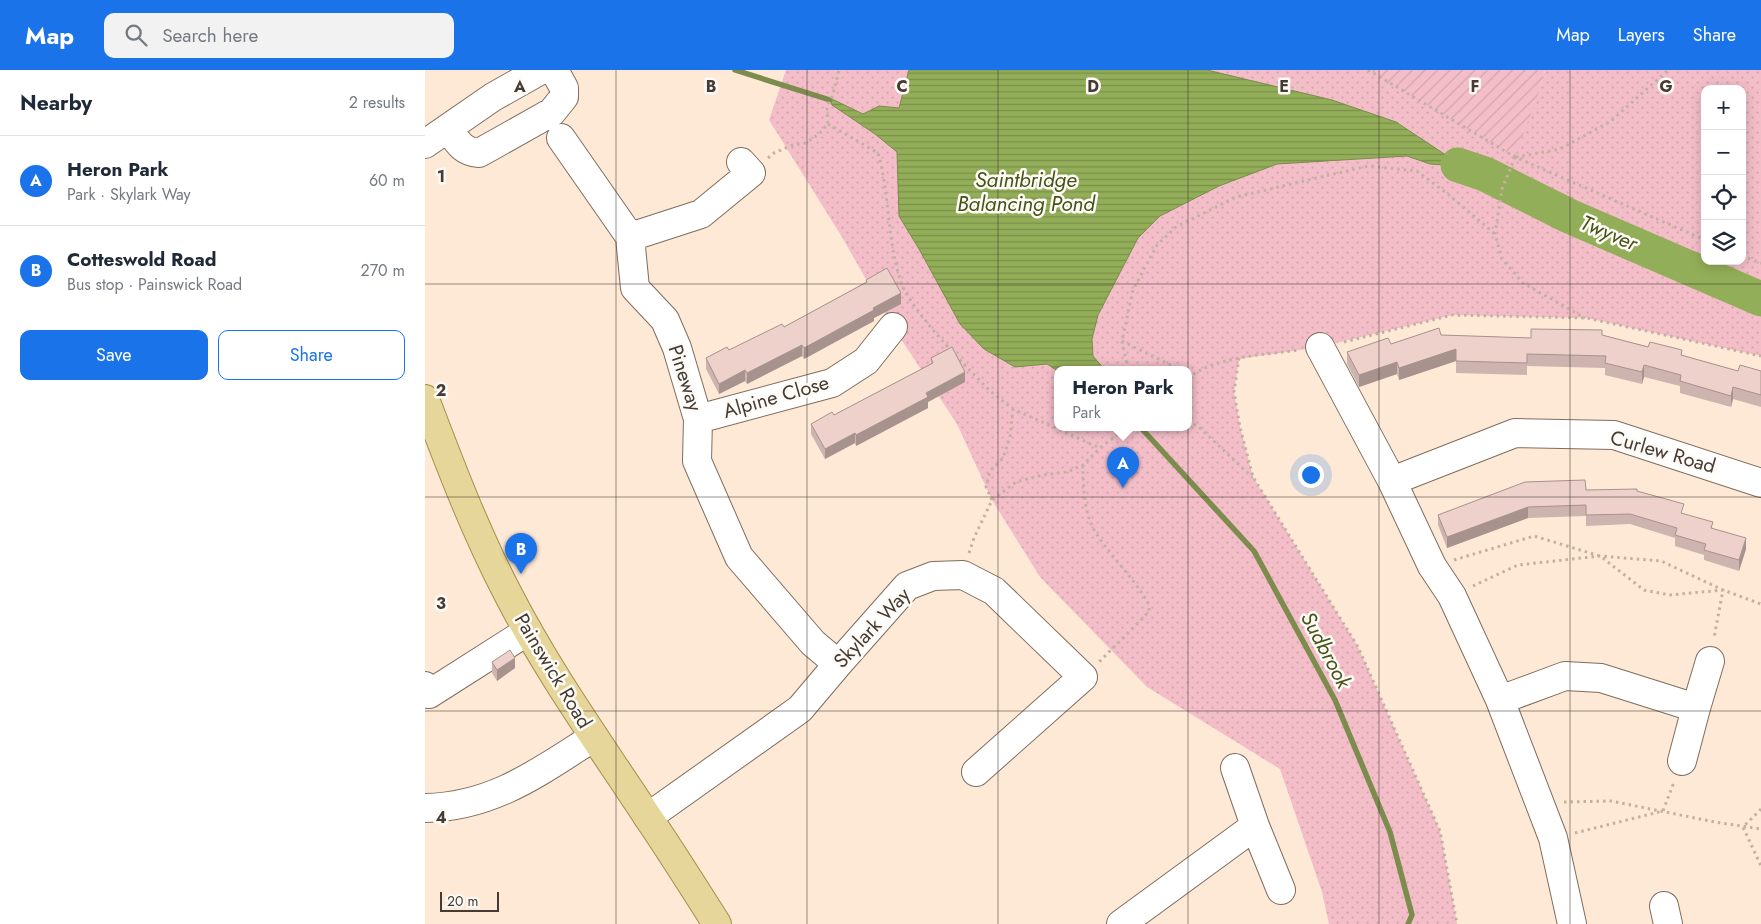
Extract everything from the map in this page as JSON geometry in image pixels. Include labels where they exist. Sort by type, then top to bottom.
[{"type":"main road","name":"Painswick Road","points":[[425,399],[465,504],[499,578],[528,631],[594,737],[717,924]]},
{"type":"street","points":[[425,144],[493,98],[541,70]]},
{"type":"street","points":[[448,128],[461,146],[470,153],[479,153],[552,112],[564,97],[565,88],[554,70]]},
{"type":"street","name":"Pineway","points":[[561,138],[629,237],[635,288],[665,320],[677,348],[699,419],[697,461],[739,557],[813,643],[838,664]]},
{"type":"street","points":[[629,237],[701,214],[746,167]]},
{"type":"street","name":"Alpine Close","points":[[699,419],[832,383],[866,361],[893,327]]},
{"type":"street","points":[[1320,348],[1391,481],[1432,566],[1452,596],[1499,700],[1553,838],[1572,924]]},
{"type":"street","name":"Curlew Road","points":[[1391,481],[1515,433],[1614,435],[1761,483]]},
{"type":"street","name":"Skylark Way","points":[[648,817],[800,709],[907,586],[933,576],[963,575],[994,591],[1091,670]]},
{"type":"street","points":[[425,686],[429,694],[528,631]]},
{"type":"street","points":[[1682,761],[1710,662]]},
{"type":"street","points":[[976,772],[1091,670]]},
{"type":"street","points":[[1499,700],[1565,676],[1601,678],[1697,708]]},
{"type":"street","points":[[425,808],[454,807],[488,798],[526,780],[594,737]]},
{"type":"street","points":[[1235,768],[1255,826],[1281,890]]},
{"type":"street","points":[[1121,924],[1255,826]]},
{"type":"path","points":[[746,167],[793,145],[806,143],[819,134],[827,124],[827,108],[833,94],[839,70]]},
{"type":"path","points":[[1369,70],[1515,157],[1701,238]]},
{"type":"path","points":[[1515,157],[1560,149],[1611,121],[1668,70]]},
{"type":"path","points":[[827,124],[878,153],[882,167],[889,225],[901,283],[916,308],[946,345],[990,391],[1013,408],[1054,427]]},
{"type":"path","points":[[1515,157],[1502,189],[1495,234],[1502,259],[1523,283],[1587,318]]},
{"type":"path","points":[[1127,366],[1122,341],[1133,290],[1157,245],[1176,227],[1235,197],[1368,166],[1417,171],[1449,194],[1495,234]]},
{"type":"path","points":[[1746,257],[1761,263]]},
{"type":"path","points":[[1192,374],[1205,367],[1239,358],[1320,348],[1452,315],[1587,318],[1761,356]]},
{"type":"path","points":[[1122,341],[1173,366]]},
{"type":"path","points":[[1239,358],[1234,392],[1240,427],[1253,477]]},
{"type":"path","points":[[991,500],[986,487],[990,471],[1003,458],[1009,437],[1013,408]]},
{"type":"path","points":[[1192,423],[1200,428],[1253,477],[1358,647],[1440,830],[1456,923]]},
{"type":"path","points":[[1063,431],[1100,448]]},
{"type":"path","points":[[963,575],[973,538],[991,500],[1016,482],[1042,475],[1067,472],[1083,465],[1100,448],[1123,431]]},
{"type":"path","points":[[1083,465],[1083,486],[1086,506],[1095,532],[1149,605],[1149,611],[1144,617],[1091,670]]},
{"type":"path","points":[[1432,566],[1534,536],[1600,556],[1643,590],[1670,595],[1723,590]]},
{"type":"path","points":[[1452,596],[1518,565],[1600,556],[1661,561],[1723,590],[1761,604]]},
{"type":"path","points":[[1710,662],[1723,590]]},
{"type":"path","points":[[1663,811],[1682,761]]},
{"type":"path","points":[[1538,802],[1611,801],[1761,829]]},
{"type":"path","points":[[1743,827],[1761,809]]},
{"type":"path","points":[[1553,838],[1663,811]]},
{"type":"path","points":[[1743,827],[1761,866]]},
{"type":"shaded area","points":[[786,70],[1374,70],[1541,86],[1545,70],[1761,70],[1761,356],[1587,318],[1452,315],[1320,347],[1239,359],[1234,392],[1240,427],[1253,477],[1358,647],[1440,831],[1457,924],[1329,924],[1322,892],[1280,769],[1147,687],[1040,577],[992,500],[957,424],[893,327],[842,237],[769,120]]},
{"type":"shaded area","points":[[1368,70],[1545,70],[1515,157]]},
{"type":"water","name":"Saintbridge Balancing Pond","points":[[909,70],[1207,70],[1332,100],[1396,122],[1458,163],[1457,166],[1430,164],[1407,156],[1277,164],[1219,186],[1160,216],[1138,238],[1098,315],[1092,339],[1093,356],[1101,366],[1054,366],[1054,368],[1047,364],[1015,367],[984,349],[960,324],[899,216],[897,152],[875,134],[832,105],[830,100],[834,100],[863,114],[879,106],[899,108]]},
{"type":"building","points":[[887,268],[901,293],[804,348],[802,345],[747,373],[745,370],[719,384],[706,358],[727,347],[729,350],[782,324],[784,327],[867,282],[866,280]]},
{"type":"building","points":[[1439,328],[1441,335],[1531,338],[1531,329],[1602,330],[1602,335],[1648,347],[1650,342],[1682,350],[1681,355],[1738,371],[1740,365],[1761,371],[1761,395],[1733,387],[1731,396],[1680,381],[1681,375],[1644,365],[1642,372],[1605,363],[1606,356],[1527,354],[1527,363],[1456,361],[1456,349],[1399,368],[1397,362],[1359,375],[1347,352],[1388,338],[1391,344]]},
{"type":"building","points":[[952,347],[965,372],[926,393],[928,397],[825,449],[811,424],[832,412],[834,415],[933,363],[931,358]]},
{"type":"building","points":[[1585,480],[1586,490],[1637,489],[1637,491],[1684,504],[1681,513],[1713,522],[1711,528],[1746,538],[1739,560],[1704,550],[1706,544],[1675,535],[1677,528],[1630,514],[1586,515],[1586,505],[1528,507],[1447,537],[1438,515],[1525,482]]},
{"type":"building","points":[[510,650],[515,658],[497,670],[492,662]]},
{"type":"waterway","name":"Sudbrook","points":[[735,70],[830,100]]},
{"type":"waterway","name":"Twyver","points":[[1458,165],[1485,174],[1569,216],[1761,299]]},
{"type":"waterway","name":"Sudbrook","points":[[1144,431],[1254,551],[1335,700],[1390,832],[1412,915],[1408,924]]},
{"type":"place","name":"Heron Park","points":[[1123,488]]},
{"type":"place","name":"Cotteswold Road","points":[[521,574]]}]
